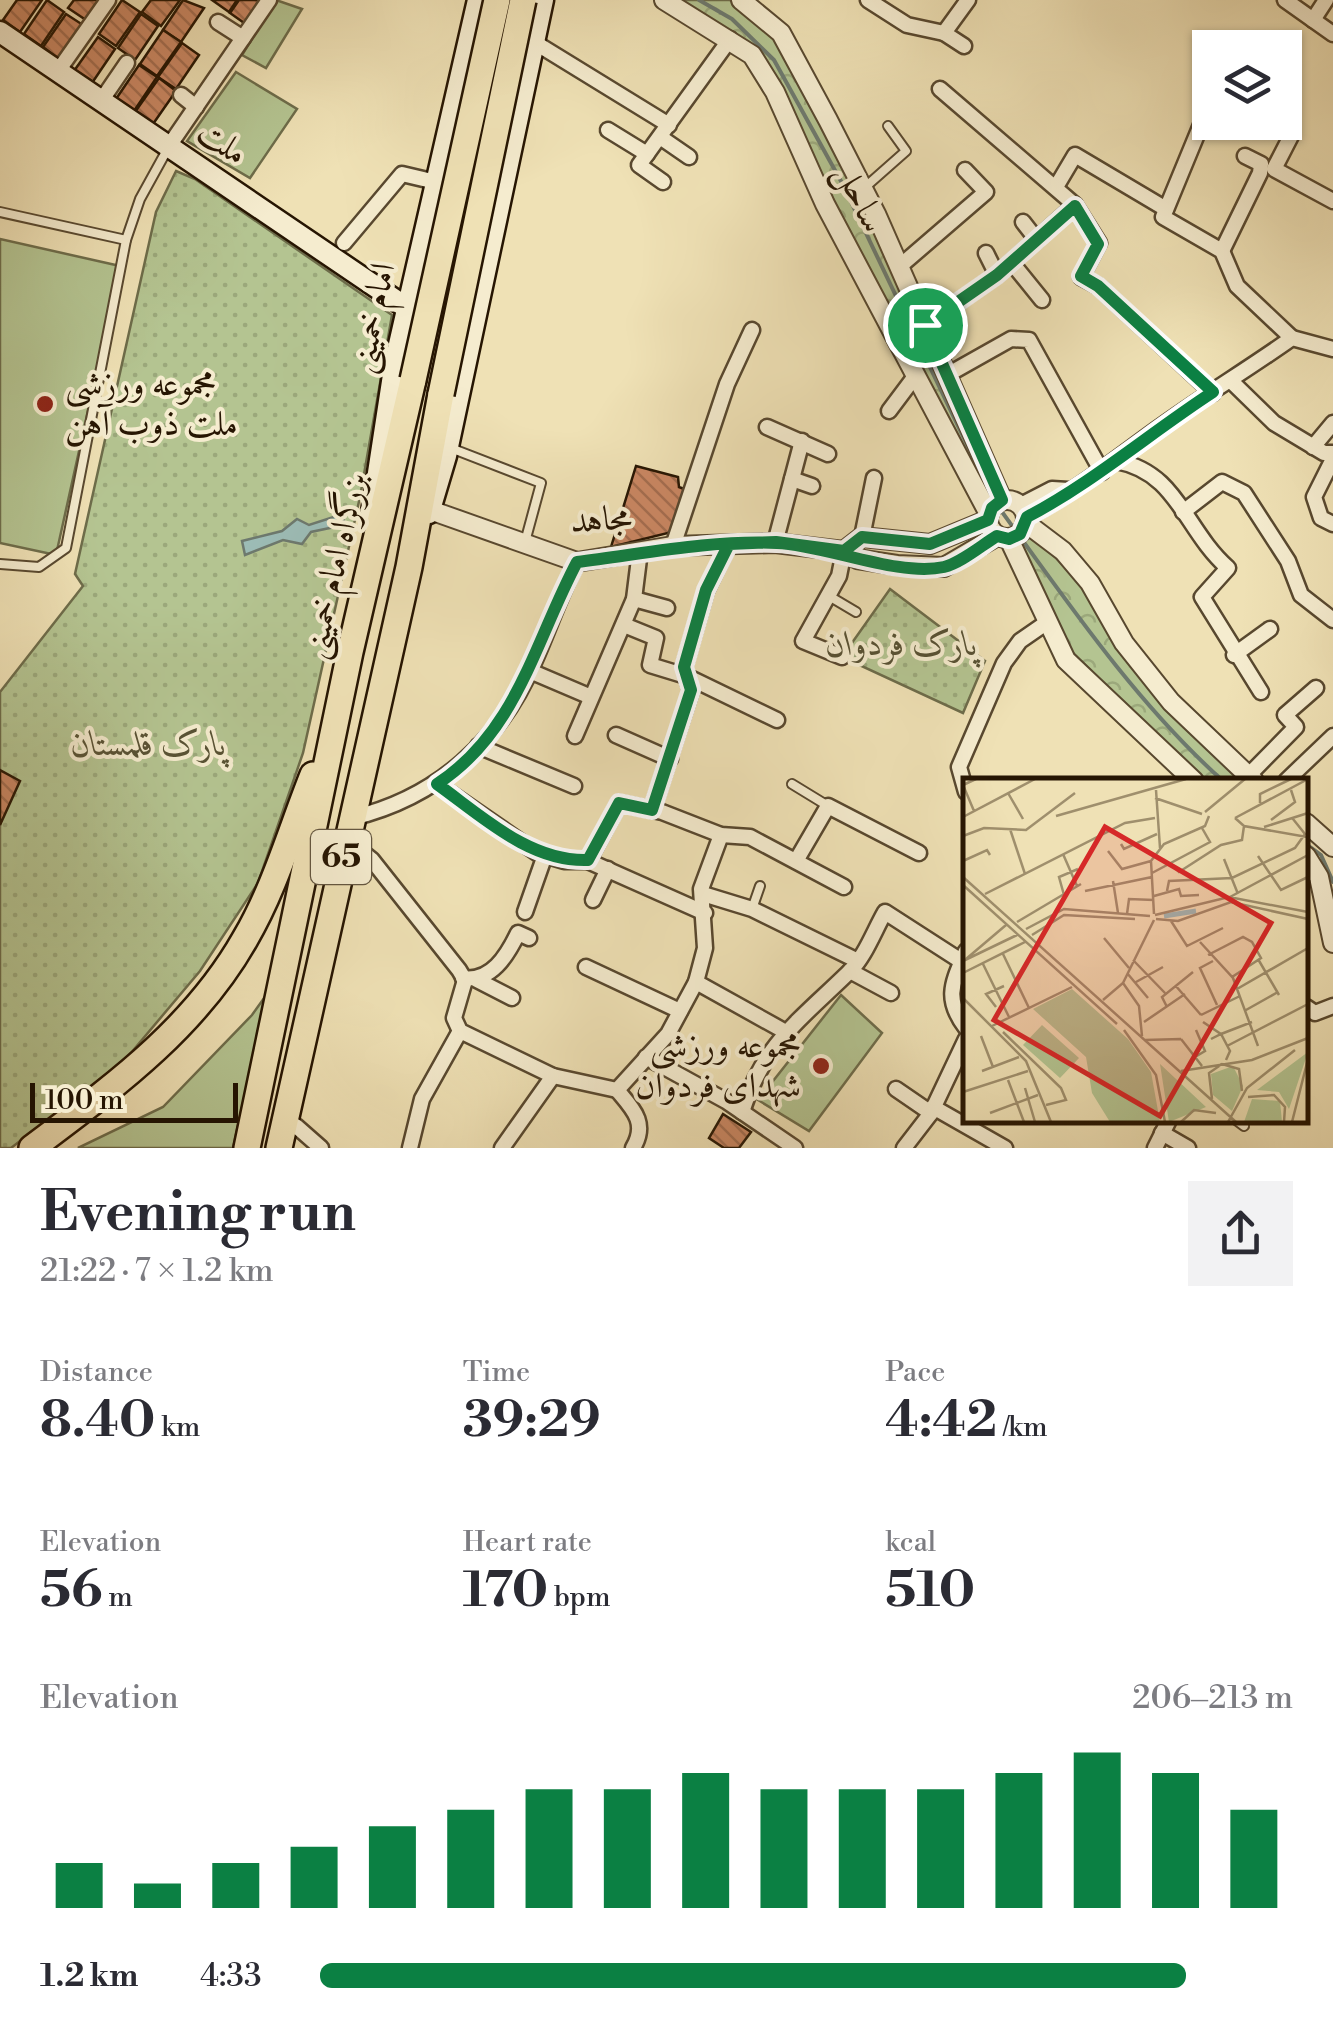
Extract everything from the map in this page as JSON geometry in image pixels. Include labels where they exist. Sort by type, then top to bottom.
[{"type":"highway","name":"بزرگراه امام خمینی","points":[[247,1148],[350,652],[496,0]]},
{"type":"highway","name":"65","points":[[409,567],[524,0]]},
{"type":"highway","name":"بزرگراه امام خمینی","points":[[279,1148],[409,567]]},
{"type":"highway","name":"65","points":[[32,1148],[150,1059],[199,1004],[245,940],[282,863],[340,706]]},
{"type":"highway","points":[[297,1137],[305,1024]]},
{"type":"main road","name":"امام خمینی","points":[[350,652],[407,308],[478,0]]},
{"type":"main road","points":[[409,567],[448,446],[543,0]]},
{"type":"main road","name":"ملت","points":[[0,32],[407,308]]},
{"type":"main road","points":[[466,51],[485,67],[498,71],[529,64]]},
{"type":"main road","points":[[460,80],[492,74],[505,79],[522,98]]},
{"type":"street","points":[[58,71],[108,0]]},
{"type":"street","points":[[169,146],[269,0]]},
{"type":"street","name":"ساحل","points":[[664,0],[752,55],[775,92],[825,204],[916,374],[1007,519],[1063,551],[1090,583],[1124,643],[1171,702],[1247,778]]},
{"type":"street","name":"ساحل","points":[[741,0],[781,33],[863,189],[947,375],[1046,623],[1066,660],[1192,778]]},
{"type":"street","points":[[868,0],[907,25],[944,33],[964,46]]},
{"type":"street","points":[[944,33],[968,0]]},
{"type":"street","points":[[1284,0],[1333,34]]},
{"type":"street","points":[[1313,20],[1326,0]]},
{"type":"street","points":[[218,22],[243,38]]},
{"type":"street","points":[[643,160],[730,40]]},
{"type":"street","points":[[534,42],[664,131],[689,157]]},
{"type":"street","points":[[102,101],[128,64]]},
{"type":"street","points":[[940,88],[1075,206],[1098,244],[1081,276],[1098,286],[1213,392]]},
{"type":"street","points":[[181,95],[196,106]]},
{"type":"street","points":[[608,130],[663,182]]},
{"type":"street","points":[[1165,213],[1195,140]]},
{"type":"street","points":[[1289,140],[1274,169],[1333,201]]},
{"type":"street","points":[[1056,187],[1075,154],[1222,251],[1237,286],[1292,338],[1333,349]]},
{"type":"street","points":[[1222,251],[1260,173],[1261,164],[1245,156]]},
{"type":"street","points":[[899,267],[986,192],[964,170]]},
{"type":"street","points":[[344,243],[402,174],[436,182]]},
{"type":"street","points":[[925,325],[997,275],[1075,206]]},
{"type":"street","points":[[1022,222],[1038,240]]},
{"type":"street","points":[[986,254],[997,275]]},
{"type":"street","points":[[1012,263],[1042,300]]},
{"type":"street","points":[[672,546],[727,384],[752,330]]},
{"type":"street","points":[[862,537],[930,544],[1060,500],[1068,490],[1102,472],[1292,338]]},
{"type":"street","points":[[947,375],[1011,339],[1029,340],[1102,472]]},
{"type":"street","points":[[889,411],[916,374]]},
{"type":"street","points":[[1230,382],[1274,423],[1333,456],[1314,497],[1321,518],[1333,524]]},
{"type":"street","points":[[1313,446],[1333,423]]},
{"type":"street","points":[[768,426],[828,454]]},
{"type":"street","points":[[776,542],[802,441]]},
{"type":"street","points":[[1116,461],[1153,472],[1198,536],[1228,568],[1202,597],[1234,655],[1261,692]]},
{"type":"street","points":[[792,478],[812,486]]},
{"type":"street","points":[[842,657],[804,641],[839,576],[844,551],[862,537],[874,478]]},
{"type":"street","points":[[1182,512],[1222,482],[1244,493],[1288,561],[1302,595],[1333,620]]},
{"type":"street","name":"مجاهد","points":[[430,510],[524,547],[577,562],[672,546],[776,542],[844,551],[857,558],[897,565],[944,567],[1007,519]]},
{"type":"street","points":[[652,810],[691,690],[684,667],[706,590],[729,544]]},
{"type":"street","points":[[575,736],[634,599],[640,551]]},
{"type":"street","points":[[512,998],[470,979],[349,828],[437,784],[508,713],[577,562]]},
{"type":"street","points":[[634,599],[668,608]]},
{"type":"street","points":[[963,783],[958,767],[1004,663],[1020,642],[1046,623]]},
{"type":"street","points":[[624,625],[656,638],[650,665],[686,676],[778,720]]},
{"type":"street","points":[[1234,655],[1270,629]]},
{"type":"street","points":[[530,672],[591,697]]},
{"type":"street","points":[[1249,778],[1296,727],[1284,715],[1316,688]]},
{"type":"street","points":[[616,735],[670,759]]},
{"type":"street","points":[[1288,778],[1333,736]]},
{"type":"street","points":[[478,746],[574,786]]},
{"type":"street","points":[[437,784],[545,855],[564,861],[588,860],[705,913]]},
{"type":"street","points":[[588,860],[619,803],[652,810],[721,835],[750,838],[844,887]]},
{"type":"street","points":[[796,861],[828,806],[919,853]]},
{"type":"street","points":[[1308,824],[1331,841]]},
{"type":"street","points":[[617,1090],[668,1034],[696,982],[706,948],[703,894],[721,835]]},
{"type":"street","points":[[525,912],[545,855]]},
{"type":"street","points":[[1308,859],[1320,877],[1333,943]]},
{"type":"street","points":[[593,900],[608,869]]},
{"type":"street","points":[[703,894],[752,909],[854,966],[892,993]]},
{"type":"street","points":[[742,1112],[753,1076],[784,1030],[854,966],[885,912],[963,956],[952,978],[950,999],[963,1023]]},
{"type":"street","points":[[523,936],[508,953],[470,979],[454,1018],[460,1031],[554,1076],[617,1090],[638,1116],[640,1136],[633,1148]]},
{"type":"street","points":[[586,967],[680,1011]]},
{"type":"street","points":[[696,982],[784,1030]]},
{"type":"street","points":[[1308,1008],[1315,1013],[1333,1006]]},
{"type":"street","points":[[410,1148],[422,1099],[460,1031]]},
{"type":"street","points":[[904,1148],[932,1110],[963,1045]]},
{"type":"street","points":[[646,1057],[742,1112],[795,1148]]},
{"type":"street","points":[[502,1148],[554,1076]]},
{"type":"street","points":[[896,1089],[1005,1148]]},
{"type":"street","points":[[1155,1148],[1166,1127],[1188,1148]]},
{"type":"street","points":[[297,1137],[321,1148]]},
{"type":"lane","points":[[863,189],[906,151],[888,126]]},
{"type":"lane","points":[[0,564],[39,567],[66,548],[126,240],[140,199],[169,146]]},
{"type":"lane","points":[[0,212],[126,240]]},
{"type":"lane","points":[[448,446],[541,483],[524,547]]},
{"type":"lane","points":[[829,596],[856,612]]},
{"type":"lane","points":[[792,784],[828,806]]},
{"type":"lane","points":[[752,909],[760,886]]},
{"type":"green space","points":[[276,0],[302,9],[266,68],[242,55]]},
{"type":"green space","points":[[678,0],[730,0],[776,37],[853,182],[992,494],[988,501],[751,47]]},
{"type":"green space","points":[[236,72],[297,109],[250,178],[187,141]]},
{"type":"green space","name":"پارک قلمستان","points":[[176,171],[195,179],[392,315],[360,497],[303,753],[258,883],[200,971],[125,1060],[11,1148],[0,1148],[0,692],[83,586],[75,574],[156,212]]},
{"type":"green space","name":"مجموعه ورزشی ملت ذوب آهن","points":[[0,239],[120,266],[56,555],[0,543]]},
{"type":"green space","points":[[1029,537],[1067,568],[1151,688],[1203,745],[1239,776],[1199,778],[1068,648],[1016,543]]},
{"type":"green space","name":"پارک فردوان","points":[[890,589],[985,661],[963,713],[842,657]]},
{"type":"green space","points":[[267,994],[233,1148],[78,1148],[163,1107],[252,1015]]},
{"type":"green space","name":"مجموعه ورزشی شهدای فردوان","points":[[841,995],[882,1033],[809,1131],[758,1100]]},
{"type":"water","points":[[343,514],[344,525],[311,532],[302,544],[283,540],[245,555],[242,541],[282,531],[297,519],[309,525]]},
{"type":"building","points":[[17,0],[42,0],[20,32],[3,20]]},
{"type":"building","points":[[47,0],[64,12],[41,46],[24,34]]},
{"type":"building","points":[[74,0],[100,0],[86,20],[68,8]]},
{"type":"building","points":[[122,0],[140,12],[116,46],[99,34]]},
{"type":"building","points":[[151,0],[180,0],[161,26],[142,12]]},
{"type":"building","points":[[183,0],[204,8],[181,42],[163,30]]},
{"type":"building","points":[[212,0],[237,0],[229,12]]},
{"type":"building","points":[[239,0],[265,0],[247,25],[230,13]]},
{"type":"building","points":[[66,14],[83,25],[60,60],[43,47]]},
{"type":"building","points":[[141,14],[158,26],[135,60],[118,48]]},
{"type":"building","points":[[163,30],[181,42],[157,76],[140,64]]},
{"type":"building","points":[[98,37],[115,49],[92,83],[74,71]]},
{"type":"building","points":[[182,43],[199,55],[176,89],[158,77]]},
{"type":"building","points":[[139,65],[157,77],[134,111],[116,99]]},
{"type":"building","points":[[159,78],[176,91],[153,124],[135,112]]},
{"type":"building","points":[[636,466],[678,477],[679,487],[689,491],[672,532],[611,547]]},
{"type":"building","points":[[0,770],[20,781],[0,825]]},
{"type":"building","points":[[723,1114],[751,1132],[739,1148],[724,1148],[709,1138]]},
{"type":"waterway","points":[[699,0],[732,19],[774,60],[842,183],[992,497]]},
{"type":"waterway","points":[[997,505],[1131,684],[1220,778]]},
{"type":"waterway","points":[[1308,845],[1321,855],[1333,882]]},
{"type":"place","name":"مجموعه ورزشی ملت ذوب آهن","points":[[45,404]]},
{"type":"place","name":"مجموعه ورزشی شهدای فردوان","points":[[821,1066]]},
{"type":"route","points":[[925,325],[997,275],[1075,206],[1098,244],[1081,276],[1098,286],[1213,392],[1102,472],[1027,517],[1020,534],[1009,539],[997,536],[944,567],[897,565],[857,558],[844,551],[812,546],[776,542],[672,546],[577,562],[534,664],[508,713],[455,772],[437,784],[537,852],[564,861],[588,860],[619,803],[652,810],[691,690],[684,667],[706,590],[729,544],[776,542],[844,551],[862,537],[930,544],[988,520],[992,508],[1002,500],[925,325]]}]
